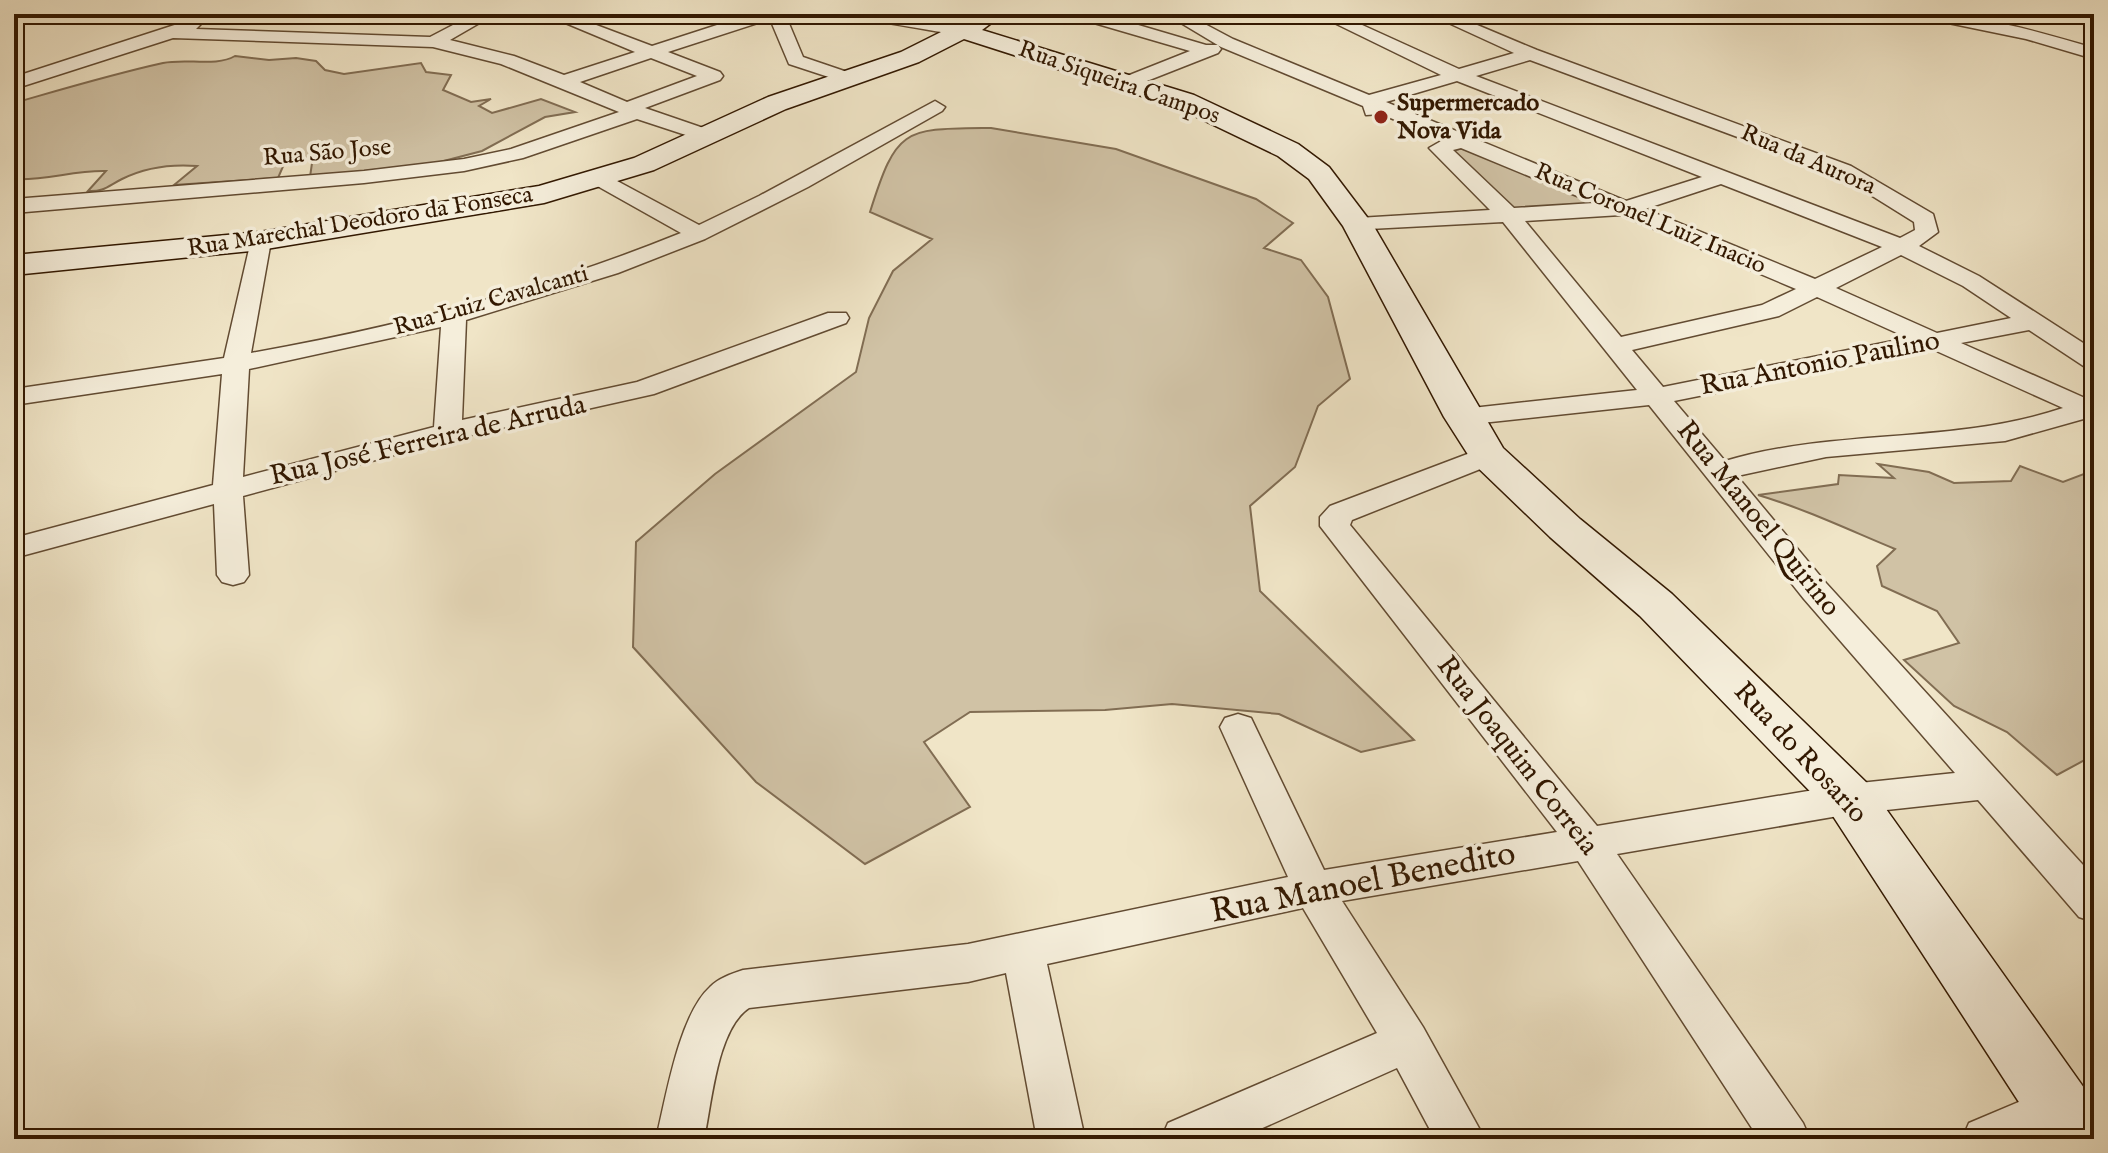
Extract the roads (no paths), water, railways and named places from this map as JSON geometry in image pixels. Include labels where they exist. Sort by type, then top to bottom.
[{"type":"street","points":[[14,83],[175,33],[214,14]]},
{"type":"street","points":[[433,42],[487,14]]},
{"type":"street","points":[[552,14],[650,52]]},
{"type":"street","points":[[564,81],[768,14]]},
{"type":"street","points":[[777,14],[795,60],[862,75]]},
{"type":"street","points":[[858,14],[900,16],[959,30]]},
{"type":"street","name":"Rua Marechal Deodoro da Fonseca","points":[[14,265],[260,241],[485,206],[599,179],[708,136],[777,103],[910,57],[959,30],[997,14]]},
{"type":"street","points":[[1083,14],[1207,51]]},
{"type":"street","points":[[1174,14],[1227,43],[1371,101],[1531,54]]},
{"type":"street","points":[[1324,14],[1457,75],[1901,246],[1971,281],[2094,361]]},
{"type":"street","name":"Rua da Aurora","points":[[1437,14],[1531,54],[1844,170],[1925,219],[1927,232],[1901,246]]},
{"type":"street","points":[[1930,14],[2030,35],[2094,54]]},
{"type":"street","name":"Rua Siqueira Campos","points":[[959,30],[1185,101],[1288,150],[1319,173],[1358,225],[1475,436]]},
{"type":"street","points":[[175,33],[433,42],[493,54],[633,110],[708,136]]},
{"type":"street","points":[[1129,82],[1227,43]]},
{"type":"street","name":"Rua São Jose","points":[[14,206],[464,165],[516,154],[714,76],[650,52]]},
{"type":"street","name":"Rua Coronel Luiz Inacio","points":[[1371,101],[1373,110],[1387,123],[1626,208],[1939,341],[2091,411]]},
{"type":"street","name":"Rua Luiz Cavalcanti","points":[[14,397],[236,364],[454,316],[629,260],[698,233],[784,191],[935,107]]},
{"type":"street","name":"Rua Manoel Quirino","points":[[1451,145],[1815,591],[1985,785],[2081,872],[2094,905]]},
{"type":"street","points":[[1358,225],[1626,208],[1722,177]]},
{"type":"street","points":[[599,179],[698,233]]},
{"type":"street","points":[[233,575],[228,489],[236,364],[260,241]]},
{"type":"street","points":[[1616,346],[1770,311],[1901,246]]},
{"type":"street","points":[[448,432],[454,316]]},
{"type":"street","name":"Rua José Ferreira de Arruda","points":[[14,548],[448,432],[645,388],[837,318]]},
{"type":"street","name":"Rua Antonio Paulino","points":[[1475,436],[2034,321]]},
{"type":"street","points":[[1719,472],[1762,457],[1818,448],[2004,433],[2091,411]]},
{"type":"street","name":"Rua do Rosario","points":[[1475,436],[1565,528],[1656,605],[1850,799],[2070,1123]]},
{"type":"street","name":"Rua Joaquim Correia","points":[[1475,436],[1341,513],[1333,521],[1587,842],[1786,1139]]},
{"type":"street","points":[[1238,727],[1313,889],[1407,1042],[1461,1139]]},
{"type":"street","name":"Rua Manoel Benedito","points":[[680,1139],[699,1059],[717,1009],[729,996],[743,989],[968,963],[1313,889],[1850,799],[1985,785]]},
{"type":"street","points":[[1023,952],[1061,1139]]},
{"type":"street","points":[[1185,1139],[1407,1042]]},
{"type":"street","points":[[1986,1139],[2070,1123]]},
{"type":"place","name":"Supermercado Nova Vida","points":[[1381,117]]}]
